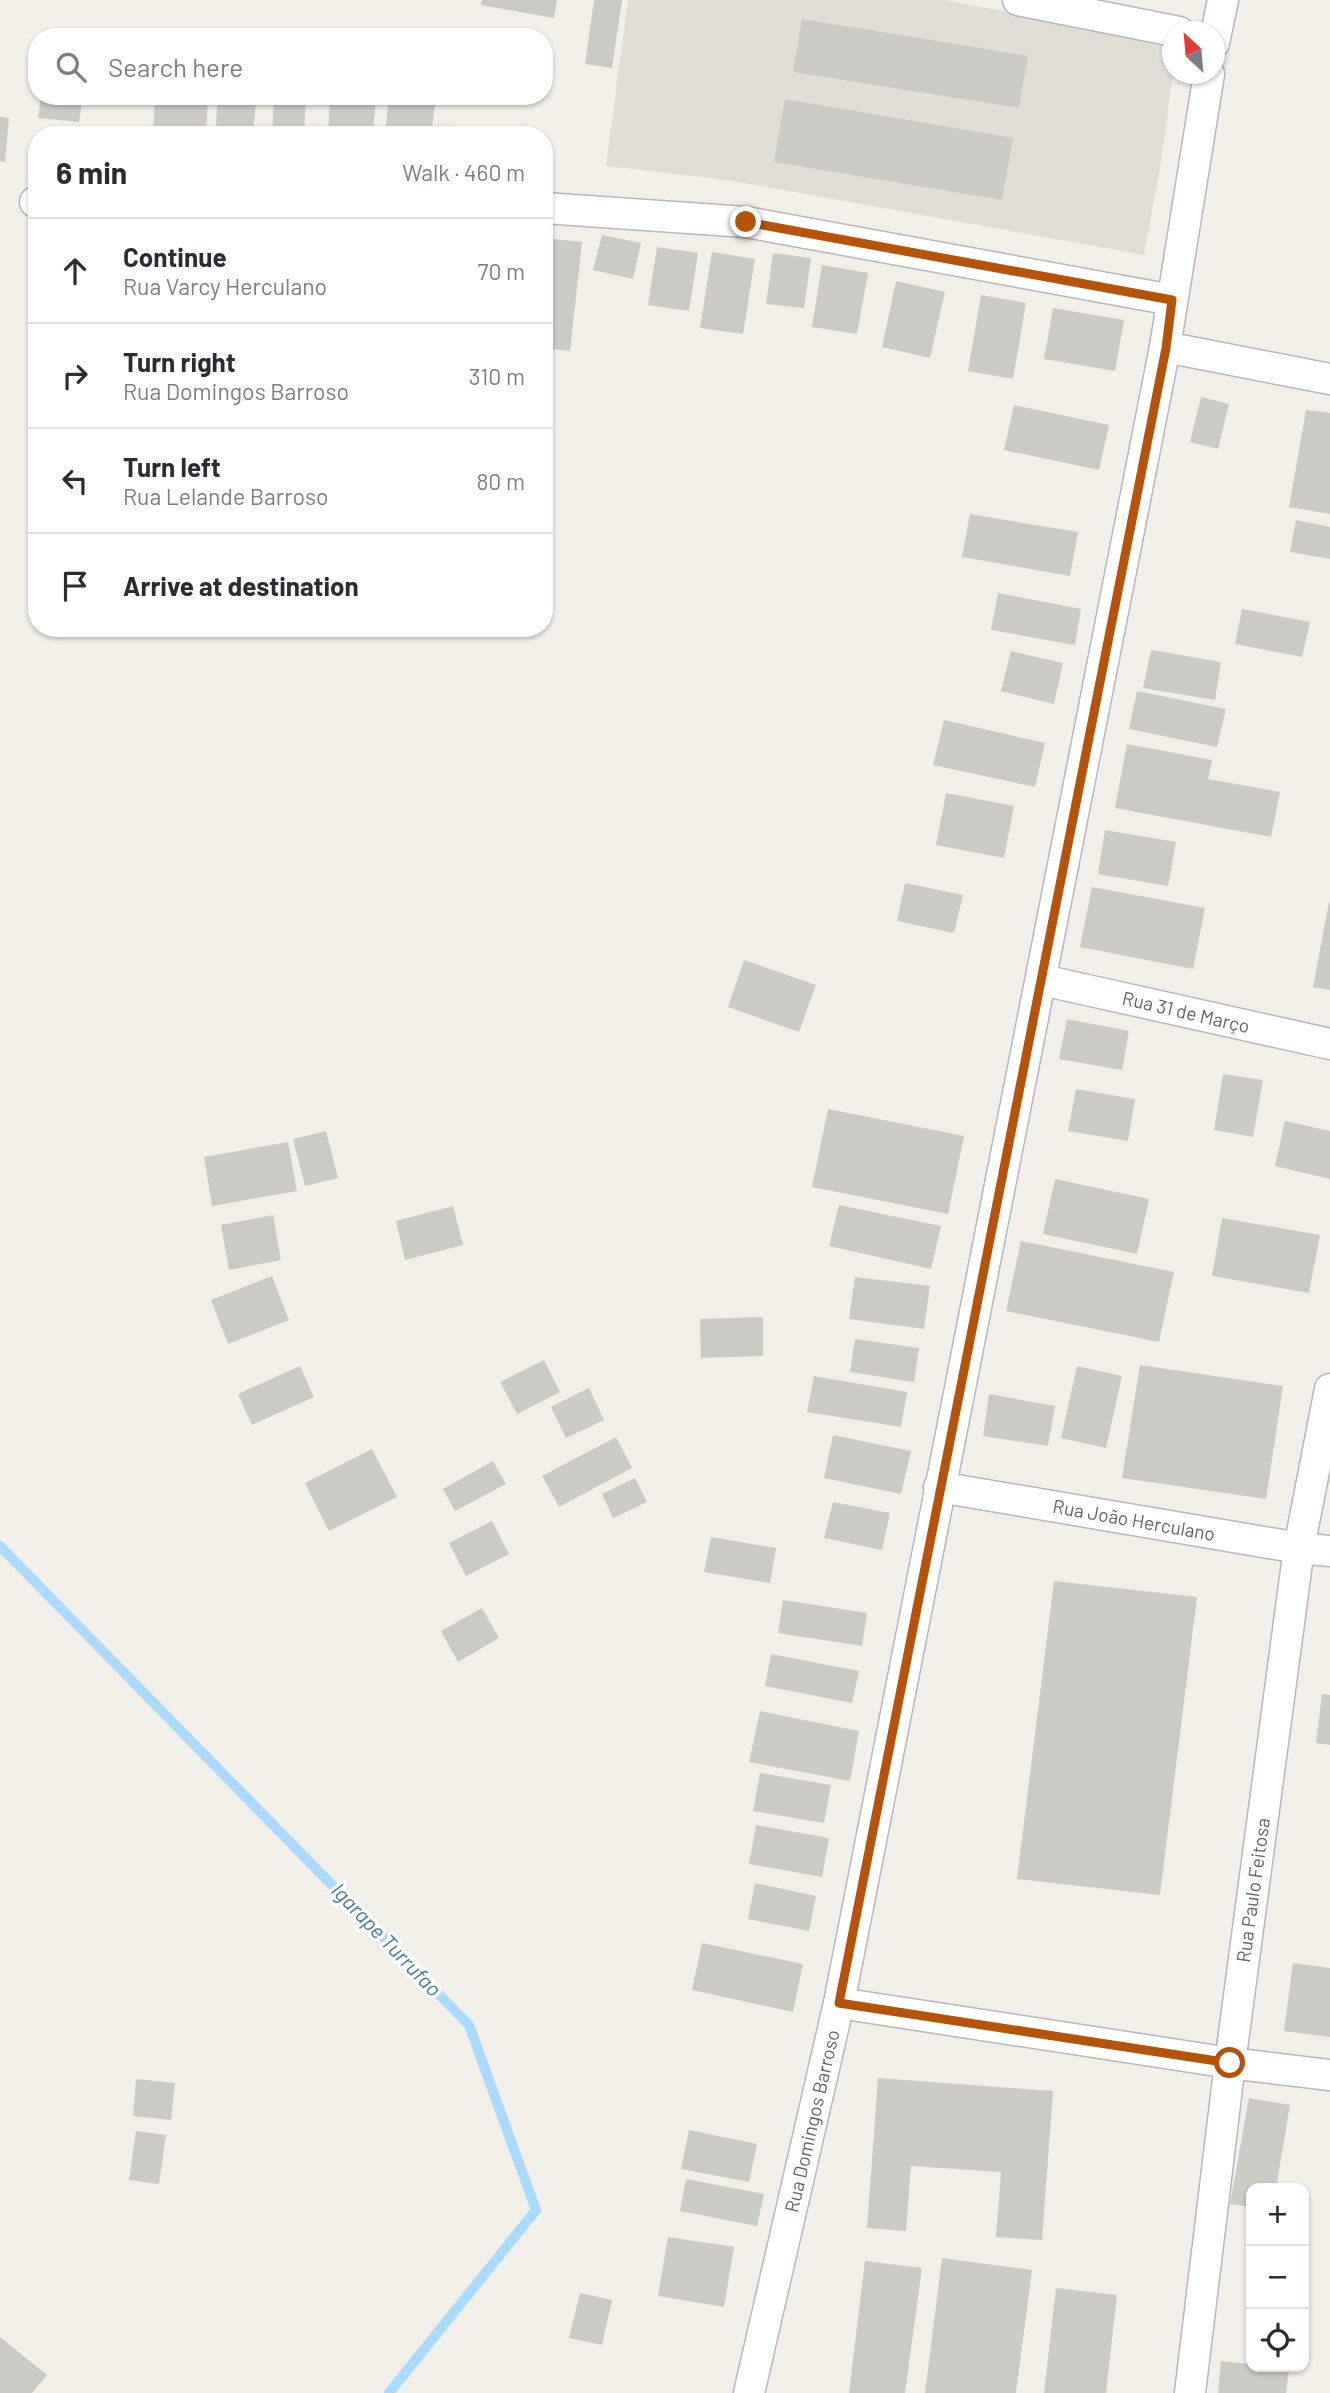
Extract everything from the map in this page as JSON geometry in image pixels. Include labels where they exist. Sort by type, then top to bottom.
[{"type":"street","points":[[1018,0],[1162,29]]},
{"type":"street","points":[[1219,21],[1223,0]]},
{"type":"street","name":"Rua Domingos Barroso","points":[[749,2393],[839,2003],[1166,348],[1207,84]]},
{"type":"street","points":[[553,209],[746,222],[1172,300]]},
{"type":"street","points":[[1166,348],[1330,379]]},
{"type":"street","name":"Rua 31 de Março","points":[[1042,980],[1330,1044]]},
{"type":"street","name":"Rua Paulo Feitosa","points":[[1190,2393],[1230,2063],[1299,1548],[1330,1389]]},
{"type":"street","name":"Rua João Herculano","points":[[939,1487],[1330,1551]]},
{"type":"street","points":[[839,2003],[1230,2063],[1330,2075]]},
{"type":"shaded area","points":[[628,0],[944,0],[1158,40],[1162,43],[1162,84],[1172,84],[1144,255],[727,180],[606,166]]},
{"type":"building","points":[[482,0],[557,0],[554,18],[481,5]]},
{"type":"building","points":[[594,0],[622,0],[612,68],[585,64]]},
{"type":"building","points":[[802,19],[1028,56],[1019,108],[793,72]]},
{"type":"building","points":[[785,99],[1013,138],[1002,200],[774,162]]},
{"type":"building","points":[[40,105],[82,105],[79,122],[38,118]]},
{"type":"building","points":[[155,105],[208,105],[206,126],[153,126]]},
{"type":"building","points":[[217,105],[256,105],[254,126],[216,126]]},
{"type":"building","points":[[274,105],[306,105],[304,126],[272,126]]},
{"type":"building","points":[[330,105],[375,105],[374,126],[328,126]]},
{"type":"building","points":[[388,105],[435,105],[432,126],[386,126]]},
{"type":"building","points":[[0,117],[9,118],[5,162],[0,161]]},
{"type":"building","points":[[602,235],[641,243],[633,279],[593,270]]},
{"type":"building","points":[[553,239],[582,242],[570,351],[553,349]]},
{"type":"building","points":[[657,247],[698,253],[689,311],[648,305]]},
{"type":"building","points":[[712,252],[755,259],[743,334],[700,328]]},
{"type":"building","points":[[773,253],[811,258],[804,308],[766,304]]},
{"type":"building","points":[[822,265],[868,273],[857,334],[812,327]]},
{"type":"building","points":[[896,281],[945,292],[930,358],[882,347]]},
{"type":"building","points":[[981,295],[1026,303],[1013,379],[968,371]]},
{"type":"building","points":[[1053,308],[1124,320],[1115,371],[1044,359]]},
{"type":"building","points":[[1201,397],[1229,404],[1218,449],[1190,442]]},
{"type":"building","points":[[1014,405],[1109,425],[1099,470],[1004,450]]},
{"type":"building","points":[[1306,410],[1330,413],[1330,514],[1289,507]]},
{"type":"building","points":[[970,514],[1078,532],[1070,576],[962,557]]},
{"type":"building","points":[[1296,520],[1330,527],[1330,559],[1290,552]]},
{"type":"building","points":[[998,593],[1081,609],[1075,645],[991,630]]},
{"type":"building","points":[[1242,609],[1310,622],[1302,657],[1235,644]]},
{"type":"building","points":[[1151,650],[1221,662],[1215,700],[1143,688]]},
{"type":"building","points":[[1011,651],[1063,663],[1054,704],[1001,691]]},
{"type":"building","points":[[1137,691],[1226,709],[1217,747],[1129,729]]},
{"type":"building","points":[[944,720],[1045,743],[1035,787],[933,765]]},
{"type":"building","points":[[1127,744],[1212,760],[1208,779],[1280,792],[1271,837],[1115,808]]},
{"type":"building","points":[[946,793],[1014,806],[1004,858],[936,845]]},
{"type":"building","points":[[1105,830],[1176,842],[1168,886],[1098,874]]},
{"type":"building","points":[[905,883],[963,895],[954,933],[897,921]]},
{"type":"building","points":[[1092,887],[1205,908],[1193,969],[1080,947]]},
{"type":"building","points":[[1330,902],[1330,990],[1313,987]]},
{"type":"building","points":[[744,960],[816,985],[799,1032],[728,1007]]},
{"type":"building","points":[[1067,1019],[1129,1031],[1122,1070],[1059,1059]]},
{"type":"building","points":[[1223,1074],[1263,1080],[1253,1137],[1214,1130]]},
{"type":"building","points":[[1076,1089],[1135,1099],[1128,1141],[1068,1131]]},
{"type":"building","points":[[828,1109],[964,1136],[948,1214],[812,1187]]},
{"type":"building","points":[[1285,1121],[1330,1131],[1330,1179],[1275,1166]]},
{"type":"building","points":[[326,1131],[338,1178],[305,1186],[293,1139]]},
{"type":"building","points":[[288,1142],[297,1191],[212,1206],[204,1157]]},
{"type":"building","points":[[1055,1179],[1149,1199],[1137,1254],[1043,1234]]},
{"type":"building","points":[[839,1205],[941,1226],[931,1269],[829,1246]]},
{"type":"building","points":[[453,1206],[463,1245],[405,1260],[396,1221]]},
{"type":"building","points":[[273,1215],[281,1260],[229,1270],[221,1225]]},
{"type":"building","points":[[1222,1218],[1320,1235],[1309,1293],[1212,1276]]},
{"type":"building","points":[[1021,1241],[1174,1272],[1159,1342],[1006,1311]]},
{"type":"building","points":[[272,1276],[289,1320],[228,1344],[211,1300]]},
{"type":"building","points":[[855,1277],[930,1286],[924,1329],[849,1319]]},
{"type":"building","points":[[763,1317],[763,1356],[701,1358],[700,1319]]},
{"type":"building","points":[[855,1339],[919,1348],[914,1382],[850,1372]]},
{"type":"building","points":[[544,1360],[560,1392],[517,1414],[500,1382]]},
{"type":"building","points":[[1140,1365],[1283,1386],[1266,1499],[1122,1478]]},
{"type":"building","points":[[300,1366],[314,1397],[252,1425],[238,1394]]},
{"type":"building","points":[[1077,1366],[1122,1376],[1106,1448],[1061,1438]]},
{"type":"building","points":[[814,1376],[907,1392],[901,1427],[807,1412]]},
{"type":"building","points":[[589,1388],[604,1420],[566,1438],[551,1407]]},
{"type":"building","points":[[989,1394],[1055,1406],[1048,1446],[983,1436]]},
{"type":"building","points":[[833,1435],[911,1451],[901,1494],[824,1478]]},
{"type":"building","points":[[616,1437],[632,1468],[559,1507],[542,1476]]},
{"type":"building","points":[[372,1449],[397,1497],[329,1531],[305,1483]]},
{"type":"building","points":[[493,1461],[506,1484],[455,1511],[443,1489]]},
{"type":"building","points":[[635,1478],[647,1502],[613,1518],[602,1494]]},
{"type":"building","points":[[833,1502],[890,1513],[882,1550],[824,1538]]},
{"type":"building","points":[[492,1521],[509,1554],[466,1576],[449,1543]]},
{"type":"building","points":[[711,1537],[776,1548],[770,1583],[704,1572]]},
{"type":"building","points":[[1054,1581],[1197,1597],[1160,1895],[1017,1879]]},
{"type":"building","points":[[783,1600],[867,1613],[862,1646],[778,1633]]},
{"type":"building","points":[[482,1608],[499,1638],[458,1662],[441,1631]]},
{"type":"building","points":[[771,1654],[859,1671],[852,1703],[765,1686]]},
{"type":"building","points":[[1322,1694],[1330,1695],[1330,1745],[1316,1743]]},
{"type":"building","points":[[760,1711],[859,1731],[850,1781],[749,1762]]},
{"type":"building","points":[[760,1773],[831,1785],[824,1823],[753,1811]]},
{"type":"building","points":[[756,1825],[829,1838],[822,1877],[749,1864]]},
{"type":"building","points":[[755,1883],[816,1896],[809,1931],[748,1919]]},
{"type":"building","points":[[702,1943],[803,1964],[793,2012],[692,1990]]},
{"type":"building","points":[[1293,1963],[1330,1968],[1330,2037],[1284,2031]]},
{"type":"building","points":[[878,2078],[1053,2091],[1042,2240],[996,2237],[1001,2172],[911,2166],[906,2231],[867,2228]]},
{"type":"building","points":[[136,2079],[175,2083],[171,2120],[133,2116]]},
{"type":"building","points":[[1249,2098],[1290,2105],[1277,2183],[1246,2183],[1246,2206],[1230,2204]]},
{"type":"building","points":[[689,2130],[757,2144],[749,2182],[681,2169]]},
{"type":"building","points":[[136,2131],[166,2135],[159,2184],[129,2180]]},
{"type":"building","points":[[686,2179],[764,2194],[757,2226],[680,2211]]},
{"type":"building","points":[[668,2237],[734,2247],[724,2307],[658,2296]]},
{"type":"building","points":[[942,2258],[1032,2270],[1016,2393],[925,2393]]},
{"type":"building","points":[[865,2261],[922,2268],[905,2393],[849,2393]]},
{"type":"building","points":[[1056,2288],[1117,2295],[1106,2393],[1044,2393]]},
{"type":"building","points":[[580,2293],[612,2300],[602,2345],[569,2338]]},
{"type":"building","points":[[0,2337],[47,2375],[32,2393],[0,2393]]},
{"type":"building","points":[[1221,2361],[1246,2364],[1246,2372],[1289,2372],[1286,2393],[1218,2393]]},
{"type":"waterway","name":"Igarape Turrufao","points":[[0,1546],[469,2025],[536,2210],[389,2393]]},
{"type":"route","points":[[746,222],[1172,300],[1166,348],[839,2003],[1230,2063]]}]
